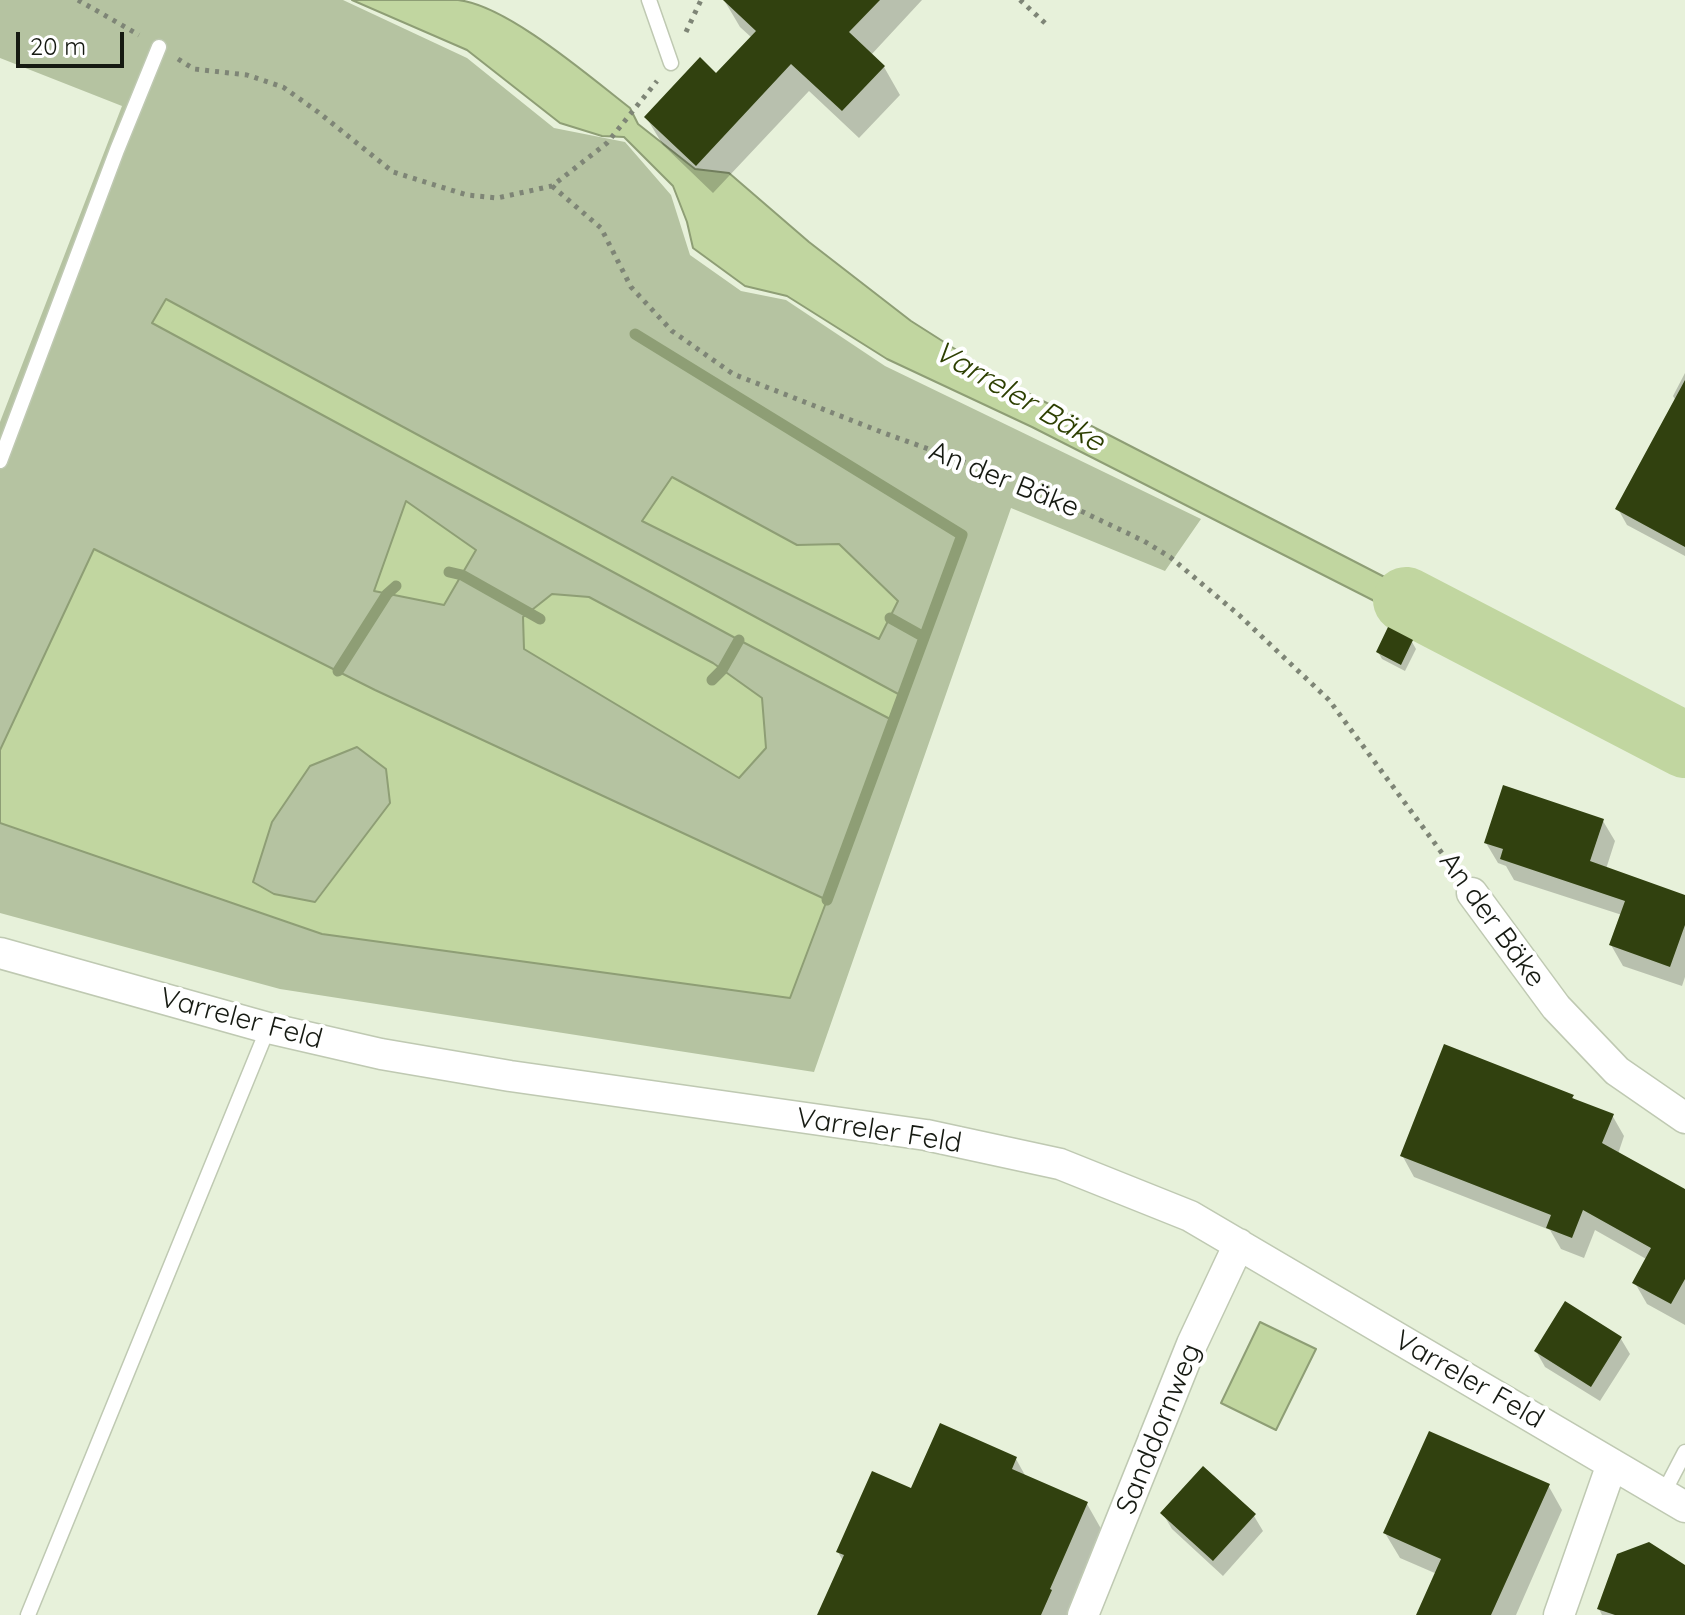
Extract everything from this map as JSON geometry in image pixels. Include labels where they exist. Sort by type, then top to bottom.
[{"type":"street","name":"An der Bäke","points":[[1472,893],[1556,1007],[1617,1071],[1685,1118]]},
{"type":"street","name":"Varreler Feld","points":[[0,953],[268,1028],[381,1054],[510,1076],[926,1135],[1060,1164],[1190,1216],[1674,1500]]},
{"type":"street","name":"Sanddornweg","points":[[1083,1615],[1192,1344],[1239,1244]]},
{"type":"street","points":[[1559,1615],[1612,1464]]},
{"type":"lane","points":[[649,0],[671,63]]},
{"type":"lane","points":[[0,461],[159,47]]},
{"type":"lane","points":[[28,1615],[268,1028]]},
{"type":"lane","points":[[1674,1500],[1685,1452]]},
{"type":"path","points":[[78,0],[159,47]]},
{"type":"path","points":[[1020,0],[1045,23]]},
{"type":"path","points":[[194,69],[242,74],[283,87],[393,172],[467,195],[497,198],[552,186],[607,143],[635,110]]},
{"type":"path","name":"An der Bäke","points":[[552,186],[601,228],[631,287],[672,331],[733,374],[1020,482],[1144,541],[1170,557],[1239,615],[1329,700],[1472,893]]},
{"type":"shaded area","points":[[0,0],[343,0],[467,58],[554,128],[625,142],[671,195],[690,255],[741,291],[786,300],[885,366],[1201,519],[1165,571],[1011,508],[814,1072],[280,989],[0,913],[0,823],[322,934],[827,900],[375,690],[95,549],[0,750],[0,422],[122,106],[0,58]],"holes":[[[166,299],[892,720],[152,323]],[[672,477],[798,545],[839,545],[879,639],[642,521]]]},
{"type":"shaded area","points":[[357,747],[386,769],[390,803],[314,902],[274,894],[253,882],[272,822],[310,766]]},
{"type":"water","points":[[352,0],[458,0],[500,15],[547,44],[630,108],[638,124],[695,169],[729,173],[809,242],[911,321],[1010,384],[1468,620],[1487,641],[1459,644],[1032,427],[887,359],[787,296],[745,286],[693,248],[673,186],[624,137],[602,136],[560,123],[467,50]]},
{"type":"water","points":[[166,299],[902,696],[892,720],[152,323]]},
{"type":"water","points":[[672,477],[797,545],[839,544],[898,601],[879,639],[642,521]]},
{"type":"water","points":[[406,501],[476,550],[444,605],[374,591]]},
{"type":"water","points":[[94,549],[375,690],[827,900],[790,998],[322,934],[0,823],[0,750]],"holes":[[[357,747],[386,769],[390,803],[315,902],[274,894],[253,882],[272,822],[310,766]]]},
{"type":"water","points":[[552,594],[589,597],[713,663],[762,698],[766,748],[739,778],[524,649],[523,617]]},
{"type":"water","points":[[1260,1322],[1316,1349],[1276,1430],[1221,1403]]},
{"type":"building","points":[[723,0],[880,0],[849,32],[885,66],[842,111],[791,64],[696,166],[644,117],[700,57],[716,73],[756,31]]},
{"type":"building","points":[[1685,380],[1685,547],[1615,509]]},
{"type":"building","points":[[1388,627],[1413,640],[1401,665],[1376,652]]},
{"type":"building","points":[[1503,785],[1604,819],[1590,861],[1685,895],[1685,925],[1670,967],[1609,945],[1625,901],[1500,859],[1503,849],[1484,843]]},
{"type":"building","points":[[1444,1044],[1614,1114],[1602,1143],[1685,1189],[1685,1279],[1671,1304],[1632,1283],[1651,1248],[1583,1210],[1572,1238],[1546,1228],[1551,1215],[1400,1156]]},
{"type":"building","points":[[1565,1301],[1622,1337],[1591,1387],[1534,1351]]},
{"type":"building","points":[[940,1423],[1017,1457],[1012,1469],[1088,1502],[1041,1615],[817,1615],[844,1555],[836,1552],[872,1471],[911,1488]]},
{"type":"building","points":[[1429,1431],[1550,1484],[1491,1615],[1416,1615],[1441,1559],[1383,1533]]},
{"type":"building","points":[[1203,1466],[1256,1514],[1213,1561],[1160,1513]]},
{"type":"building","points":[[1649,1542],[1685,1565],[1685,1615],[1615,1615],[1597,1609],[1617,1554]]},
{"type":"waterway","points":[[635,334],[962,535],[827,900]]},
{"type":"waterway","points":[[449,572],[462,575],[540,619]]},
{"type":"waterway","points":[[338,671],[387,594],[396,586]]},
{"type":"waterway","name":"Varreler Bäke","points":[[1406,600],[1685,745]]},
{"type":"waterway","points":[[890,618],[924,637]]},
{"type":"waterway","points":[[712,680],[722,670],[739,640]]}]
